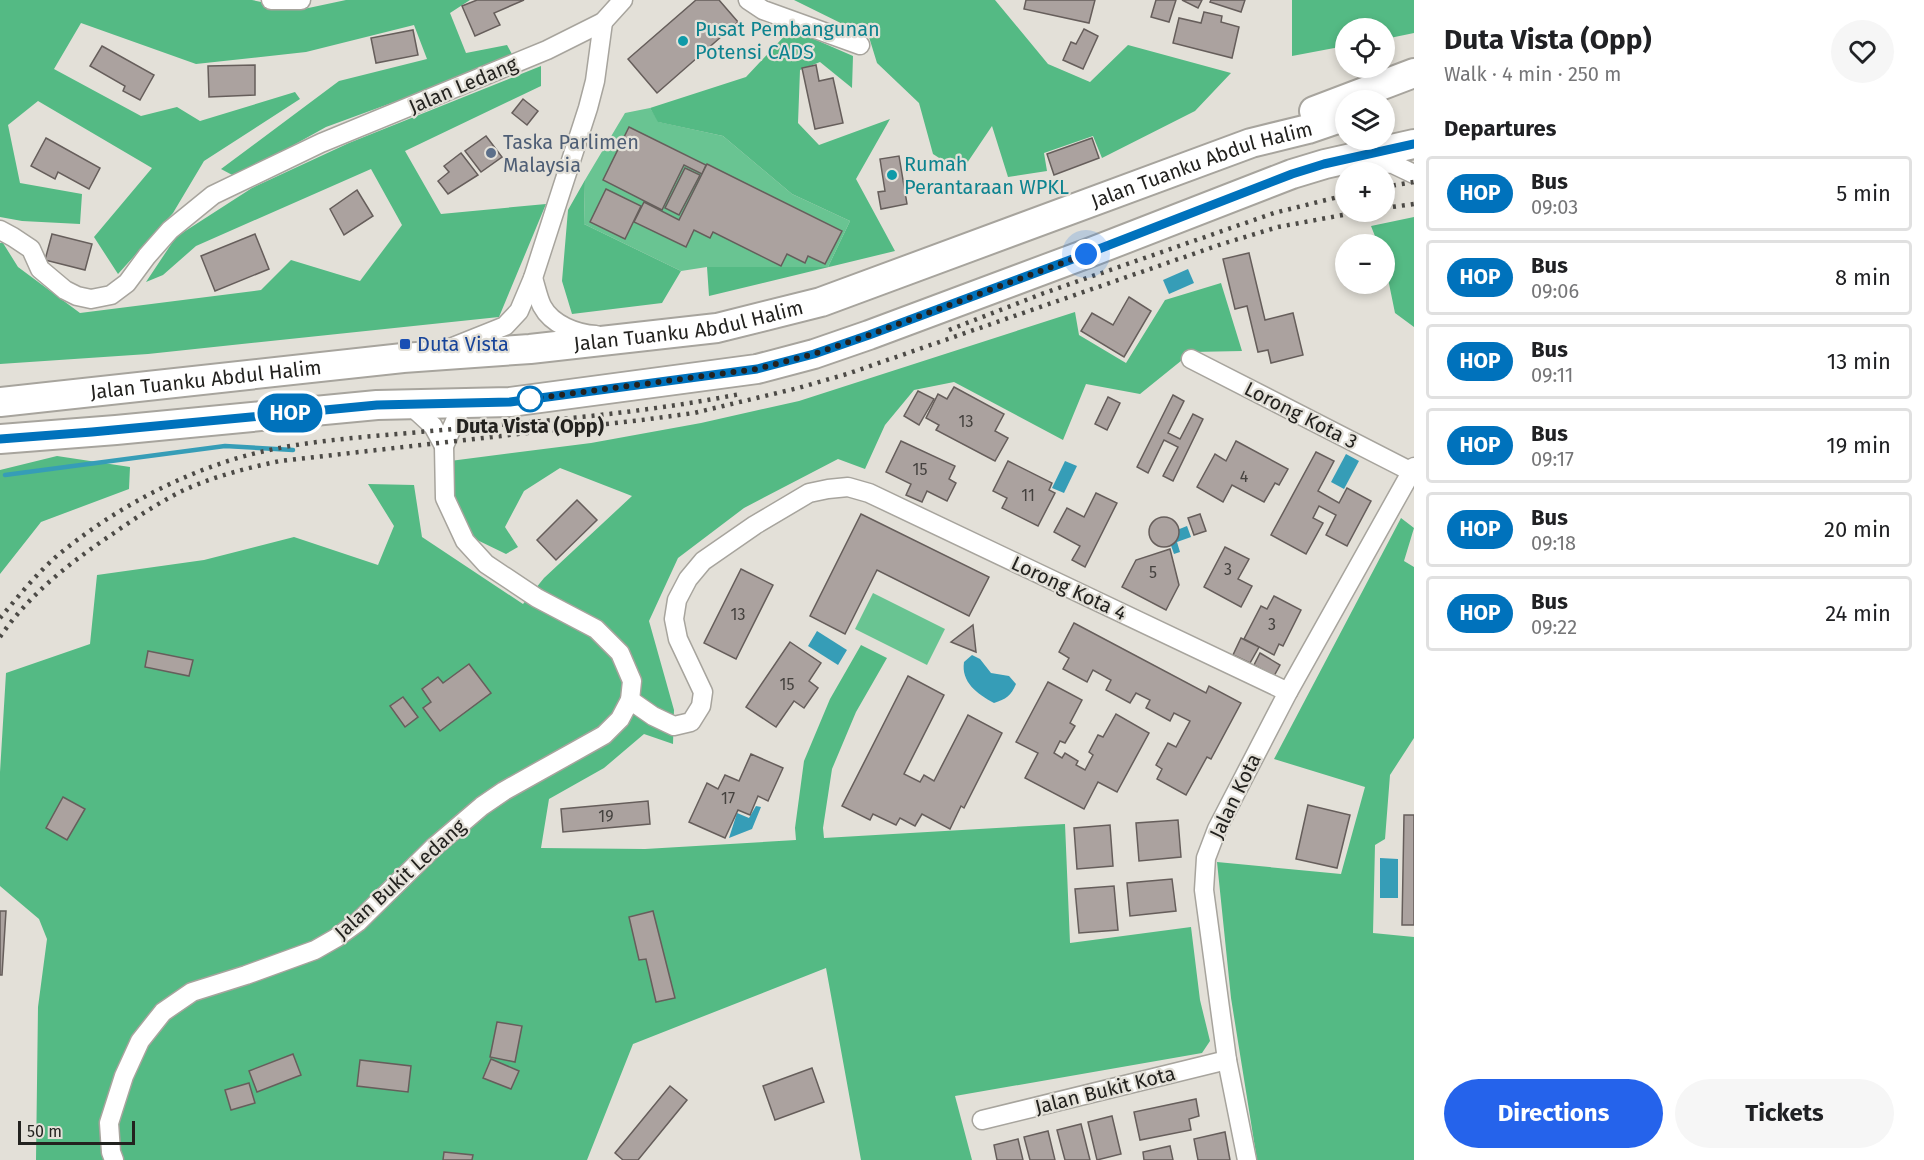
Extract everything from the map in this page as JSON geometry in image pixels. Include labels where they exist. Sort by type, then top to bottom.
[{"type":"main road","points":[[1251,143],[1320,108],[1407,92]]},
{"type":"main road","name":"Jalan Tuanku Abdul Halim","points":[[0,402],[408,358],[530,349],[717,328],[821,302],[1251,143],[1335,120]]},
{"type":"main road","name":"Jalan Tuanku Abdul Halim","points":[[0,439],[366,406],[510,402],[757,369],[814,354],[869,335],[1292,174],[1324,164],[1414,144]]},
{"type":"main road","points":[[0,457],[69,434]]},
{"type":"street","points":[[271,0],[301,0]]},
{"type":"street","name":"Jalan Ledang","points":[[0,230],[31,249],[40,269],[65,290],[91,299],[111,296],[127,283],[170,230],[213,195],[321,143],[485,77],[603,22],[623,0]]},
{"type":"street","points":[[748,0],[763,10],[860,45]]},
{"type":"street","points":[[408,358],[446,349],[505,326],[519,311],[533,278],[588,108],[595,81],[603,22]]},
{"type":"street","points":[[1324,164],[1379,162],[1394,164],[1414,174]]},
{"type":"street","points":[[533,278],[548,316],[560,325],[584,334],[647,336]]},
{"type":"street","name":"Lorong Kota 3","points":[[1191,359],[1413,470]]},
{"type":"street","points":[[463,403],[444,446],[445,498],[465,541],[486,564],[537,598],[596,629],[620,653],[632,681],[630,700]]},
{"type":"street","points":[[409,404],[433,426],[444,446]]},
{"type":"street","name":"Jalan Kota","points":[[1247,1160],[1227,1060],[1204,890],[1206,858],[1216,829],[1288,692],[1413,470]]},
{"type":"street","name":"Lorong Kota 4","points":[[630,700],[653,716],[674,726],[691,722],[701,706],[703,692],[678,639],[674,619],[677,600],[688,579],[703,561],[755,525],[809,493],[848,487],[869,493],[1288,692]]},
{"type":"street","name":"Jalan Bukit Ledang","points":[[114,1160],[111,1152],[109,1123],[124,1076],[140,1041],[163,1012],[192,992],[315,950],[336,938],[358,922],[434,847],[482,806],[604,735],[620,719],[630,700]]},
{"type":"street","name":"Jalan Bukit Kota","points":[[982,1120],[1227,1060]]},
{"type":"green space","points":[[0,0],[252,0],[299,10],[346,0],[470,0],[450,13],[466,53],[507,45],[514,58],[326,127],[236,177],[221,169],[339,81],[427,59],[414,25],[306,52],[196,64],[81,23],[54,69],[141,116],[177,107],[200,121],[295,92],[300,99],[204,161],[173,213],[118,274],[94,237],[152,168],[38,101],[8,125],[20,183],[82,194],[80,224],[22,221],[0,217]]},
{"type":"green space","points":[[794,0],[995,0],[1048,64],[1090,82],[1128,45],[1231,73],[1195,111],[1102,158],[1093,136],[1044,153],[1047,171],[1008,177],[992,126],[961,172],[933,154],[919,103],[877,63],[869,37]]},
{"type":"green space","points":[[1292,0],[1414,0],[1414,33],[1395,37],[1395,18],[1335,18],[1335,48],[1292,56]]},
{"type":"green space","points":[[791,29],[853,56],[852,88],[820,62],[800,70],[798,123],[819,145],[890,119],[856,179],[895,251],[709,296],[707,267],[828,267],[850,221],[792,194],[723,136],[658,122],[650,108],[746,77]]},
{"type":"green space","points":[[541,66],[541,86],[405,151],[441,214],[546,204],[499,317],[148,354],[0,364],[0,243],[3,243],[18,267],[80,313],[261,290],[291,260],[360,281],[402,225],[371,169],[196,246],[163,275],[146,282],[176,237],[252,188],[349,143]]},
{"type":"green space","points":[[650,108],[659,122],[723,136],[792,194],[850,221],[828,267],[707,267],[681,271],[584,224],[585,180],[625,113]]},
{"type":"green space","points":[[585,180],[584,224],[681,271],[662,303],[572,314],[562,281],[568,210]]},
{"type":"green space","points":[[1414,217],[1414,327],[1395,313],[1391,294],[1395,294],[1395,234],[1374,234],[1371,226]]},
{"type":"green space","points":[[1221,283],[1242,351],[1192,352],[1140,394],[1086,384],[1063,440],[954,382],[914,390],[885,425],[865,469],[838,459],[744,508],[678,558],[649,621],[674,710],[673,744],[644,734],[604,768],[549,799],[541,848],[645,849],[796,840],[795,828],[804,761],[830,699],[861,645],[887,658],[856,712],[832,769],[823,828],[824,838],[1065,824],[1070,943],[1191,927],[1200,1000],[1210,1041],[1202,1053],[955,1096],[972,1160],[861,1160],[826,968],[633,1044],[587,1160],[36,1160],[38,1007],[47,939],[39,919],[0,886],[0,772],[6,673],[90,644],[97,575],[204,560],[294,537],[378,565],[394,526],[368,484],[414,485],[422,537],[523,604],[544,578],[632,496],[560,468],[524,491],[505,527],[518,547],[506,554],[475,539],[456,509],[450,461],[591,443],[701,423],[799,401],[1075,312],[1079,335],[1126,363],[1165,300]]},
{"type":"green space","points":[[57,456],[130,467],[129,489],[41,522],[0,574],[0,470]]},
{"type":"green space","points":[[1401,518],[1414,528],[1404,561],[1414,567],[1414,738],[1390,775],[1385,839],[1375,845],[1373,933],[1414,937],[1414,1160],[1257,1160],[1231,998],[1217,862],[1341,874],[1365,787],[1274,759]]},
{"type":"green space","points":[[873,593],[945,629],[927,665],[855,629]]},
{"type":"water","points":[[1188,269],[1194,283],[1169,294],[1163,280]]},
{"type":"water","points":[[1346,454],[1359,461],[1344,489],[1331,482]]},
{"type":"water","points":[[1065,461],[1077,466],[1064,493],[1052,488]]},
{"type":"water","points":[[1187,526],[1191,537],[1177,542],[1180,552],[1174,554],[1167,534]]},
{"type":"water","points":[[817,631],[847,650],[838,665],[808,646]]},
{"type":"water","points":[[972,655],[980,659],[991,673],[1009,676],[1016,684],[1008,696],[994,703],[972,687],[965,676],[964,662]]},
{"type":"water","points":[[756,806],[761,807],[752,829],[729,838],[737,813],[749,818]]},
{"type":"water","points":[[1380,858],[1398,859],[1398,898],[1380,898]]},
{"type":"building","points":[[477,0],[524,0],[494,13],[500,25],[475,36],[462,6]]},
{"type":"building","name":"Pusat Pembangunan Potensi CADS","points":[[696,0],[719,0],[738,22],[657,93],[628,59]]},
{"type":"building","points":[[1026,0],[1095,0],[1089,23],[1024,9]]},
{"type":"building","points":[[1156,0],[1176,0],[1169,22],[1151,17]]},
{"type":"building","points":[[1182,0],[1202,0],[1198,8]]},
{"type":"building","points":[[1211,0],[1245,0],[1241,12],[1210,2]]},
{"type":"building","points":[[1204,12],[1222,16],[1221,22],[1239,27],[1232,58],[1173,43],[1179,18],[1201,23]]},
{"type":"building","points":[[1084,29],[1098,36],[1083,69],[1063,60],[1071,42],[1076,44]]},
{"type":"building","points":[[413,30],[418,55],[376,63],[371,38]]},
{"type":"building","points":[[102,46],[154,75],[140,100],[123,91],[125,86],[90,66]]},
{"type":"building","points":[[255,65],[255,95],[209,97],[208,66]]},
{"type":"building","points":[[816,65],[819,81],[833,78],[843,123],[815,129],[802,68]]},
{"type":"building","points":[[523,99],[538,111],[527,125],[512,113]]},
{"type":"building","points":[[629,127],[706,165],[702,174],[684,165],[662,210],[603,180]]},
{"type":"building","points":[[486,136],[502,157],[481,172],[465,151]]},
{"type":"building","points":[[46,138],[100,168],[89,189],[58,172],[55,179],[31,166]]},
{"type":"building","points":[[1092,138],[1099,158],[1054,175],[1047,154]]},
{"type":"building","points":[[461,153],[478,175],[448,194],[438,181],[449,172],[444,166]]},
{"type":"building","name":"Rumah Perantaraan WPKL","points":[[899,156],[907,204],[881,209],[878,192],[885,191],[880,159]]},
{"type":"building","points":[[707,164],[842,231],[825,264],[808,256],[805,263],[787,254],[781,266],[713,232],[710,238],[694,230],[686,247],[634,222],[644,202],[679,220]]},
{"type":"building","points":[[685,168],[700,175],[679,215],[665,208]]},
{"type":"building","points":[[606,189],[641,206],[625,239],[590,222]]},
{"type":"building","points":[[357,190],[373,216],[344,235],[330,209]]},
{"type":"building","points":[[52,234],[92,244],[85,270],[45,260]]},
{"type":"building","points":[[255,234],[269,269],[215,291],[201,256]]},
{"type":"building","points":[[1249,253],[1265,320],[1293,313],[1303,355],[1271,363],[1268,350],[1258,352],[1247,306],[1235,309],[1223,259]]},
{"type":"building","points":[[1129,297],[1151,311],[1124,357],[1081,331],[1092,313],[1113,325]]},
{"type":"building","points":[[954,387],[1004,414],[995,431],[1008,438],[995,461],[936,430],[939,425],[926,418],[938,394],[947,399]]},
{"type":"building","points":[[918,391],[934,399],[919,425],[904,416]]},
{"type":"building","points":[[1173,395],[1184,401],[1168,433],[1180,439],[1193,414],[1203,419],[1173,481],[1163,476],[1178,447],[1164,440],[1148,473],[1137,467]]},
{"type":"building","points":[[1108,397],[1120,403],[1107,430],[1095,424]]},
{"type":"building","points":[[901,441],[955,466],[949,479],[956,483],[947,501],[927,491],[922,502],[906,495],[911,484],[886,472]]},
{"type":"building","points":[[1236,441],[1288,469],[1279,485],[1275,483],[1264,502],[1232,485],[1223,502],[1197,487],[1215,454],[1226,461]]},
{"type":"building","points":[[1316,452],[1334,461],[1318,491],[1339,503],[1347,488],[1371,501],[1347,546],[1326,535],[1336,515],[1319,506],[1313,518],[1323,523],[1306,554],[1271,535]]},
{"type":"building","points":[[1008,461],[1052,483],[1049,490],[1055,493],[1038,526],[1002,508],[1007,498],[993,491]]},
{"type":"building","points":[[1096,493],[1117,503],[1085,567],[1072,560],[1080,546],[1054,532],[1067,508],[1084,517]]},
{"type":"building","points":[[577,500],[597,520],[556,560],[537,540]]},
{"type":"building","points":[[861,514],[989,577],[969,616],[877,570],[845,634],[810,616]]},
{"type":"building","points":[[1200,514],[1206,531],[1194,535],[1188,518]]},
{"type":"building","points":[[1164,517],[1174,522],[1179,532],[1174,542],[1164,547],[1154,542],[1149,532],[1154,522]]},
{"type":"building","points":[[1225,547],[1249,559],[1238,579],[1252,586],[1241,607],[1204,587]]},
{"type":"building","points":[[1170,549],[1179,585],[1166,610],[1122,587],[1136,560]]},
{"type":"building","points":[[741,569],[773,585],[736,659],[704,643]]},
{"type":"building","points":[[1274,596],[1301,610],[1283,646],[1279,644],[1274,655],[1244,639],[1261,606],[1267,609]]},
{"type":"building","points":[[1074,623],[1206,693],[1209,686],[1241,703],[1211,759],[1207,757],[1186,795],[1157,779],[1162,769],[1156,765],[1168,743],[1176,747],[1190,721],[1174,713],[1170,721],[1146,708],[1150,700],[1136,693],[1130,703],[1106,690],[1111,680],[1093,670],[1087,682],[1063,669],[1069,658],[1059,652]]},
{"type":"building","points":[[973,625],[976,652],[951,642]]},
{"type":"building","points":[[1241,638],[1259,647],[1250,663],[1233,655]]},
{"type":"building","points":[[790,642],[821,663],[809,681],[818,688],[804,708],[794,701],[776,727],[746,707]]},
{"type":"building","points":[[148,651],[193,660],[189,676],[145,667]]},
{"type":"building","points":[[1260,653],[1280,665],[1274,676],[1254,665]]},
{"type":"building","points":[[469,664],[491,693],[440,731],[423,708],[431,702],[422,689],[438,677],[443,683]]},
{"type":"building","points":[[908,676],[944,695],[904,774],[920,782],[924,775],[934,781],[968,715],[1002,733],[964,808],[961,806],[950,829],[922,814],[915,826],[900,818],[896,825],[873,814],[870,820],[842,806]]},
{"type":"building","points":[[1048,682],[1082,700],[1070,723],[1075,726],[1065,743],[1060,741],[1054,753],[1062,758],[1065,753],[1078,761],[1076,765],[1085,770],[1093,755],[1089,752],[1098,735],[1103,737],[1116,714],[1149,733],[1117,792],[1098,782],[1084,809],[1025,778],[1038,753],[1016,742]]},
{"type":"building","points":[[403,697],[418,717],[405,727],[390,706]]},
{"type":"building","points":[[751,754],[783,768],[768,801],[758,796],[750,815],[738,810],[725,838],[689,822],[707,783],[718,789],[725,775],[739,781]]},
{"type":"building","points":[[63,797],[85,809],[67,840],[46,828]]},
{"type":"building","points":[[648,801],[650,824],[563,832],[561,809]]},
{"type":"building","points":[[1308,805],[1350,815],[1337,868],[1296,859]]},
{"type":"building","points":[[1404,815],[1414,815],[1414,925],[1402,925]]},
{"type":"building","points":[[1178,820],[1181,857],[1139,861],[1136,823]]},
{"type":"building","points":[[1110,825],[1113,866],[1077,869],[1074,828]]},
{"type":"building","points":[[1172,879],[1176,911],[1130,916],[1127,883]]},
{"type":"building","points":[[1114,886],[1118,930],[1079,933],[1075,889]]},
{"type":"building","points":[[0,911],[6,911],[2,975],[0,975]]},
{"type":"building","points":[[653,911],[675,998],[656,1002],[646,959],[639,960],[629,917]]},
{"type":"building","points":[[497,1022],[522,1026],[515,1062],[490,1057]]},
{"type":"building","points":[[293,1054],[301,1075],[257,1092],[249,1071]]},
{"type":"building","points":[[491,1059],[519,1071],[511,1089],[483,1078]]},
{"type":"building","points":[[360,1060],[411,1066],[408,1092],[357,1086]]},
{"type":"building","points":[[812,1068],[824,1102],[775,1120],[763,1086]]},
{"type":"building","points":[[249,1083],[255,1103],[231,1110],[225,1090]]},
{"type":"building","points":[[670,1086],[687,1100],[638,1160],[623,1160],[615,1153]]},
{"type":"building","points":[[1196,1099],[1199,1116],[1189,1119],[1191,1130],[1140,1140],[1134,1112]]},
{"type":"building","points":[[1112,1116],[1121,1154],[1097,1160],[1088,1122]]},
{"type":"building","points":[[1081,1124],[1090,1160],[1065,1160],[1057,1130]]},
{"type":"building","points":[[1048,1131],[1055,1160],[1030,1160],[1024,1137]]},
{"type":"building","points":[[1225,1132],[1230,1160],[1198,1160],[1194,1139]]},
{"type":"building","points":[[1018,1139],[1023,1160],[997,1160],[994,1145]]},
{"type":"building","points":[[1170,1146],[1173,1160],[1144,1160],[1143,1152]]},
{"type":"building","points":[[444,1152],[473,1155],[472,1160],[443,1160]]},
{"type":"waterway","points":[[5,475],[225,446],[293,450]]},
{"type":"railway","points":[[1395,185],[1414,182]]},
{"type":"railway","points":[[949,330],[1044,293],[1274,213],[1335,198]]},
{"type":"railway","points":[[1395,207],[1414,204]]},
{"type":"railway","points":[[0,637],[24,606],[82,555],[163,501],[217,477],[280,461],[694,413],[847,374],[1222,244],[1278,227],[1335,216]]},
{"type":"railway","points":[[0,618],[50,562],[97,526],[138,500],[182,478],[251,454],[323,441],[620,413],[740,394]]},
{"type":"bus line","name":"HOP","points":[[0,439],[377,405],[510,402],[757,369],[814,354],[869,335],[1292,174],[1324,164],[1414,144]]},
{"type":"place","name":"Pusat Pembangunan Potensi CADS","points":[[683,41]]},
{"type":"place","name":"Taska Parlimen Malaysia","points":[[491,153]]},
{"type":"place","name":"Rumah Perantaraan WPKL","points":[[892,175]]},
{"type":"place","name":"Duta Vista","points":[[405,344]]},
{"type":"place","name":"Duta Vista (Opp)","points":[[530,399]]},
{"type":"route","points":[[530,399],[757,369],[814,354],[869,335],[1086,254]]}]
